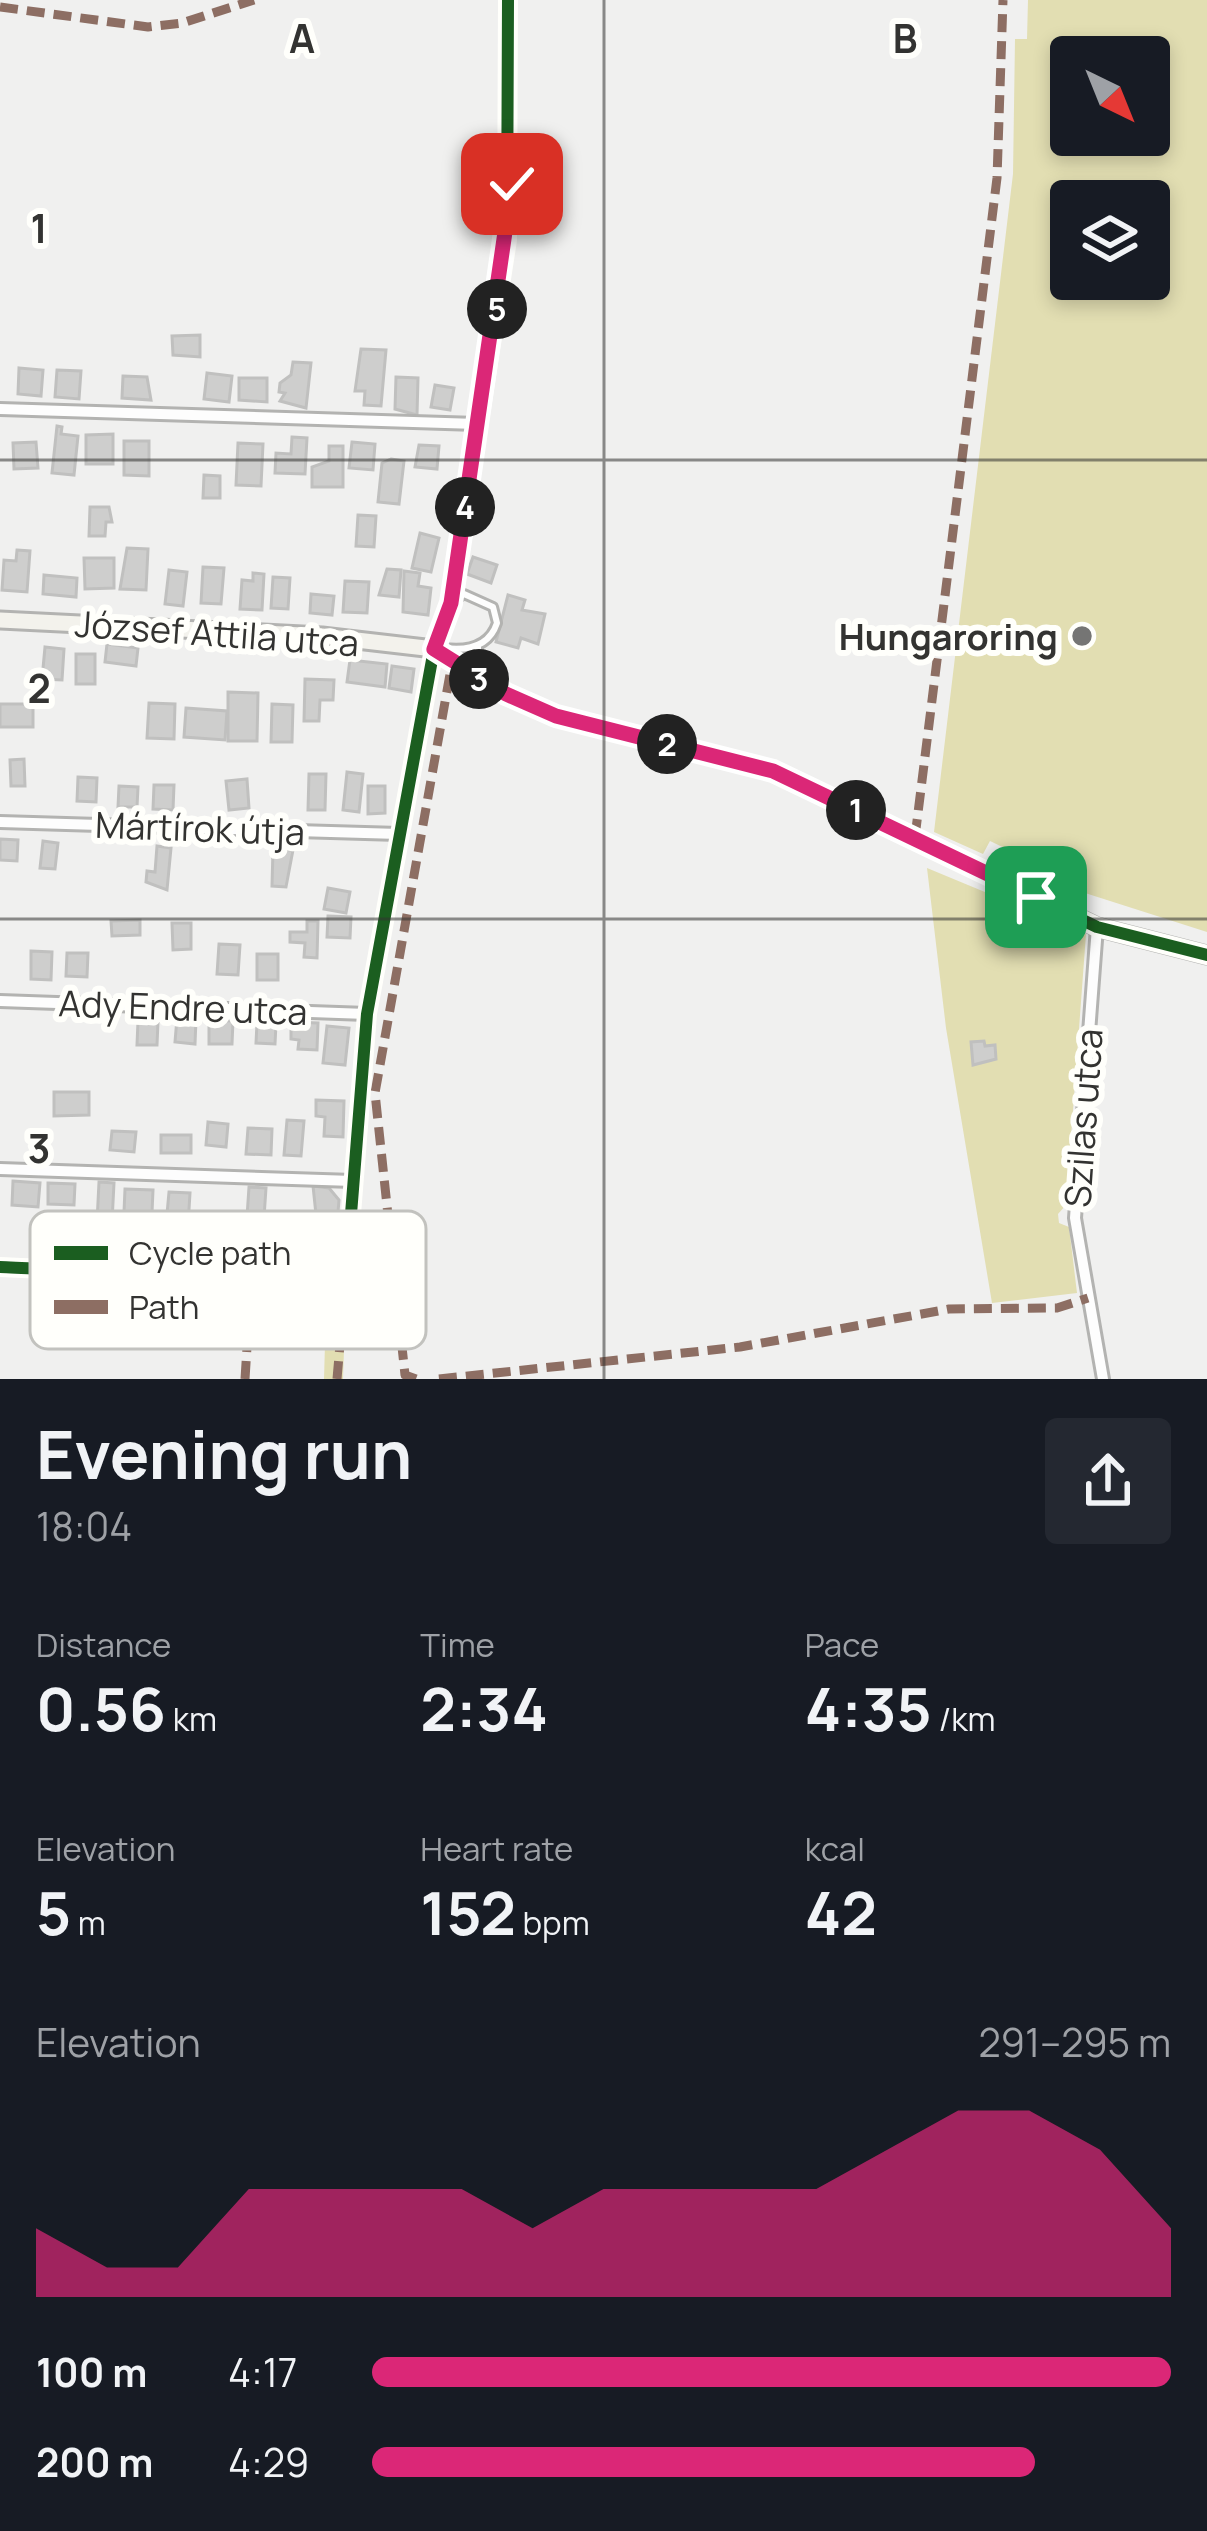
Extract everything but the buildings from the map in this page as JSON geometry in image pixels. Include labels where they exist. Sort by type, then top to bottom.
[{"type":"street","points":[[351,1211],[367,1014],[434,649],[451,603],[512,184],[508,0]]},
{"type":"street","points":[[0,410],[477,424]]},
{"type":"street","name":"József Attila utca","points":[[0,620],[322,636],[434,649]]},
{"type":"street","points":[[434,649],[482,680],[556,716],[773,771],[1097,927],[1207,955]]},
{"type":"street","name":"Mártírok útja","points":[[0,822],[399,834]]},
{"type":"street","name":"Szilas utca","points":[[1097,927],[1075,1218],[1103,1379]]},
{"type":"street","name":"Ady Endre utca","points":[[0,1001],[367,1014]]},
{"type":"street","points":[[0,1169],[353,1181]]},
{"type":"street","points":[[0,1267],[30,1268]]},
{"type":"lane","points":[[434,649],[478,645],[495,630],[493,607],[464,594],[451,603]]},
{"type":"lane","points":[[478,645],[482,680]]},
{"type":"shaded area","name":"Hungaroring","points":[[1028,0],[1207,0],[1207,932],[1035,877],[1040,865],[990,841],[983,854],[934,832],[1013,174],[1015,39],[1027,39]]},
{"type":"shaded area","points":[[927,868],[1086,934],[1066,1205],[1058,1214],[1059,1223],[1069,1227],[1077,1293],[992,1303],[946,1028]]},
{"type":"shaded area","points":[[325,1349],[344,1349],[343,1379],[324,1379]]},
{"type":"marked path","points":[[0,7],[148,27],[182,23],[254,0]]},
{"type":"marked path","points":[[915,837],[997,178],[1003,0]]},
{"type":"marked path","points":[[388,1211],[375,1093],[452,663]]},
{"type":"marked path","points":[[439,1379],[740,1347],[949,1309],[1057,1308],[1088,1298]]},
{"type":"marked path","points":[[245,1379],[247,1349]]},
{"type":"marked path","points":[[337,1379],[340,1349]]},
{"type":"marked path","points":[[402,1349],[405,1375],[416,1379]]},
{"type":"cycle path","points":[[351,1211],[367,1014],[434,649],[451,603],[507,240],[508,0]]},
{"type":"cycle path","points":[[434,649],[506,694],[556,716],[773,771],[1097,927],[1207,955]]},
{"type":"cycle path","points":[[0,1267],[30,1268]]},
{"type":"place","name":"Hungaroring","points":[[1082,636]]},
{"type":"route","points":[[512,184],[500,294],[451,603],[434,649],[448,662],[506,694],[556,716],[773,771],[1036,897]]}]
